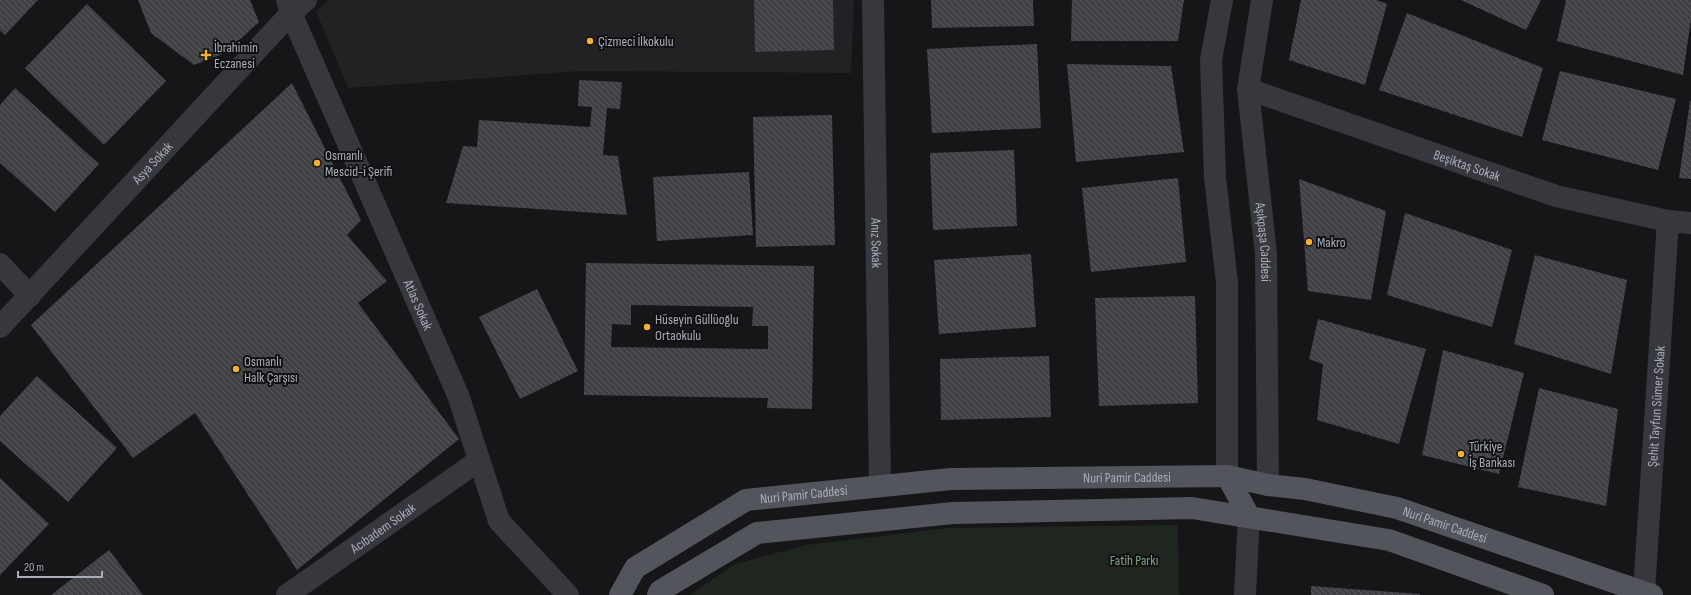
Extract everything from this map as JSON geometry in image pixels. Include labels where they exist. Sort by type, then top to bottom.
[{"type":"main road","name":"Nuri Pamir Caddesi","points":[[620,595],[635,568],[746,500],[951,479],[1227,476],[1268,485],[1305,489],[1397,508],[1648,594]]},
{"type":"main road","points":[[1227,476],[1249,516]]},
{"type":"main road","points":[[1249,516],[1268,485]]},
{"type":"main road","points":[[658,595],[660,591],[758,532],[953,512],[1192,508],[1249,516],[1389,540],[1543,595]]},
{"type":"street","name":"Anız Sokak","points":[[873,0],[880,486]]},
{"type":"street","points":[[1222,0],[1212,60],[1215,177],[1227,283],[1227,476]]},
{"type":"street","name":"Aşıkpaşa Caddesi","points":[[1262,0],[1248,89],[1266,254],[1268,485]]},
{"type":"street","name":"Asya Sokak","points":[[0,327],[30,296],[295,4]]},
{"type":"street","name":"Atlas Sokak","points":[[295,4],[458,395],[478,461],[499,521],[568,595]]},
{"type":"street","name":"Beşiktaş Sokak","points":[[1248,89],[1556,196],[1668,221],[1691,223]]},
{"type":"street","name":"Şehit Tayfun Sümer Sokak","points":[[1648,594],[1668,221]]},
{"type":"street","points":[[0,264],[30,296]]},
{"type":"street","name":"Acıbadem Sokak","points":[[287,595],[478,461]]},
{"type":"street","points":[[1245,595],[1249,516]]},
{"type":"shaded area","name":"Çizmeci İlkokulu","points":[[329,0],[854,0],[851,73],[580,71],[348,88],[316,11]]},
{"type":"green space","name":"Fatih Parkı","points":[[1178,525],[1179,595],[689,595],[735,564],[806,545],[948,528]]},
{"type":"building","points":[[0,0],[38,0],[5,35],[0,30]]},
{"type":"building","points":[[138,0],[250,0],[259,22],[225,53],[194,65],[151,33]]},
{"type":"building","points":[[754,0],[833,0],[834,50],[755,52]]},
{"type":"building","points":[[931,0],[1033,0],[1034,26],[932,28]]},
{"type":"building","points":[[1072,0],[1184,0],[1178,41],[1071,41]]},
{"type":"building","points":[[1301,0],[1377,0],[1387,4],[1365,85],[1289,60]]},
{"type":"building","points":[[1461,0],[1541,0],[1526,30]]},
{"type":"building","points":[[1566,0],[1691,0],[1691,19],[1683,75],[1557,41]]},
{"type":"building","points":[[87,4],[166,81],[104,145],[25,68]]},
{"type":"building","points":[[1407,13],[1543,68],[1522,137],[1379,90]]},
{"type":"building","points":[[1037,44],[1041,128],[932,133],[927,49]]},
{"type":"building","points":[[1067,64],[1171,66],[1184,152],[1076,162]]},
{"type":"building","points":[[1560,71],[1676,99],[1658,170],[1542,140]]},
{"type":"building","points":[[579,80],[622,82],[620,109],[607,108],[603,155],[618,156],[627,215],[446,203],[463,146],[477,147],[479,120],[590,127],[592,107],[578,106]]},
{"type":"building","name":"Osmanlı Halk Çarşısı","points":[[292,83],[361,220],[347,235],[387,281],[358,303],[459,439],[297,570],[195,413],[133,458],[31,325]]},
{"type":"building","points":[[15,88],[99,164],[55,212],[0,163],[0,105]]},
{"type":"building","points":[[1691,101],[1691,179],[1679,178]]},
{"type":"building","points":[[832,115],[835,245],[756,247],[753,117]]},
{"type":"building","points":[[1014,150],[1017,226],[933,230],[930,153]]},
{"type":"building","points":[[749,172],[753,235],[657,241],[653,177]]},
{"type":"building","points":[[1178,178],[1186,262],[1091,272],[1082,188]]},
{"type":"building","points":[[1299,179],[1386,211],[1371,300],[1308,291]]},
{"type":"building","points":[[1405,213],[1512,250],[1492,327],[1387,295]]},
{"type":"building","points":[[1031,254],[1036,327],[939,334],[934,260]]},
{"type":"building","points":[[1535,255],[1627,280],[1611,374],[1514,344]]},
{"type":"building","points":[[586,263],[814,266],[812,409],[767,408],[768,398],[584,395]],"holes":[[[631,305],[753,307],[752,326],[768,326],[768,349],[611,347],[612,324],[631,325]]]},
{"type":"building","points":[[537,289],[578,371],[520,399],[479,317]]},
{"type":"building","points":[[1195,296],[1198,403],[1099,406],[1095,298]]},
{"type":"building","points":[[1318,319],[1426,349],[1399,444],[1317,420],[1323,364],[1309,359]]},
{"type":"building","points":[[1443,350],[1524,373],[1499,474],[1422,455]]},
{"type":"building","points":[[1049,356],[1051,417],[941,420],[940,359]]},
{"type":"building","points":[[37,376],[117,448],[68,502],[0,441],[0,416]]},
{"type":"building","points":[[1539,388],[1618,409],[1606,506],[1518,487]]},
{"type":"building","points":[[0,478],[49,524],[0,575]]},
{"type":"building","points":[[109,550],[143,595],[51,595]]},
{"type":"building","points":[[1311,586],[1420,594],[1420,595],[1311,595]]},
{"type":"place","name":"Çizmeci İlkokulu","points":[[590,41]]},
{"type":"place","name":"İbrahimin Eczanesi","points":[[206,55]]},
{"type":"place","name":"Osmanlı Mescid-i Şerifi","points":[[317,163]]},
{"type":"place","name":"Makro","points":[[1309,242]]},
{"type":"place","name":"Hüseyin Güllüoğlu Ortaokulu","points":[[647,327]]},
{"type":"place","name":"Osmanlı Halk Çarşısı","points":[[236,369]]},
{"type":"place","name":"Türkiye İş Bankası","points":[[1461,454]]}]
